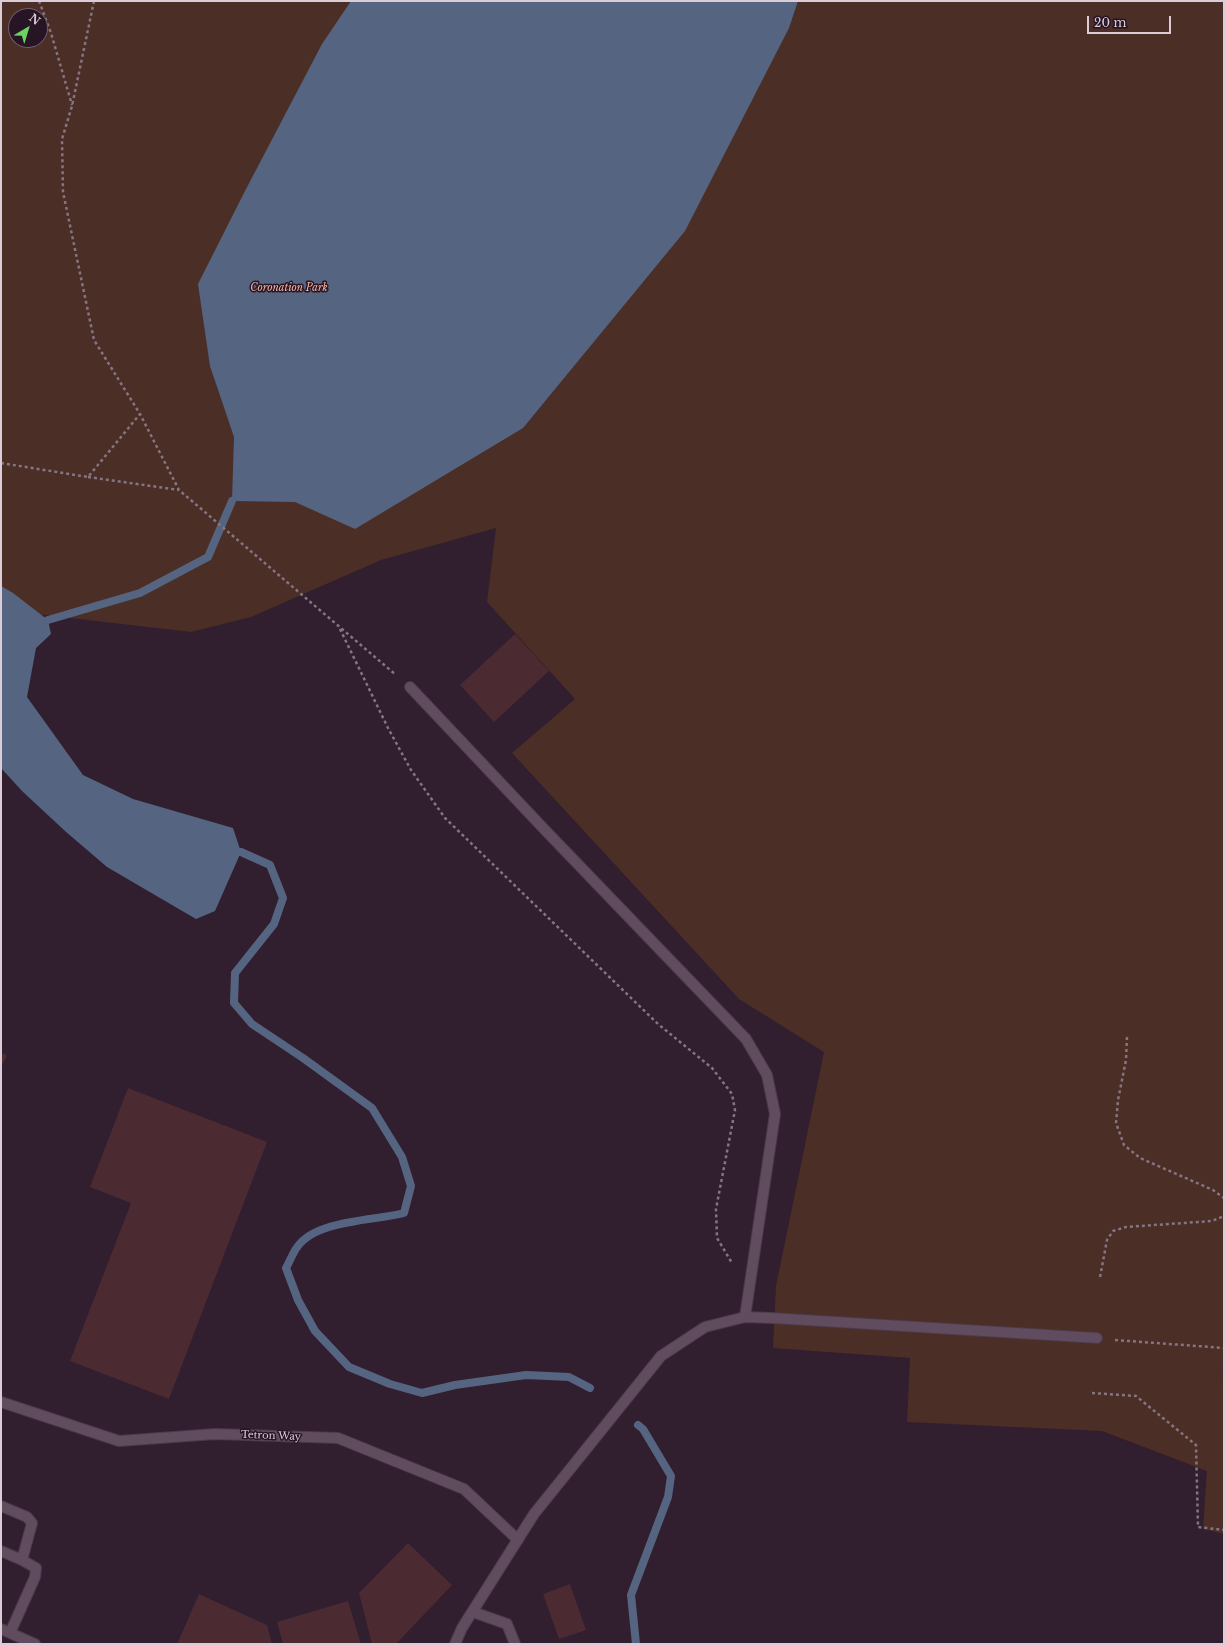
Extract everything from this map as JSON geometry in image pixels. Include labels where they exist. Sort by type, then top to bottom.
[{"type":"street","points":[[410,687],[550,836],[746,1039],[767,1075],[775,1114],[745,1317]]},
{"type":"street","points":[[455,1644],[473,1612],[534,1514],[661,1356],[705,1327],[745,1317],[1097,1338]]},
{"type":"street","name":"Tetron Way","points":[[1,1402],[119,1441],[215,1434],[338,1438],[464,1489],[518,1540]]},
{"type":"street","points":[[1,1506],[27,1517],[32,1524],[22,1560]]},
{"type":"street","points":[[1,1551],[36,1568],[36,1577],[6,1631],[35,1644]]},
{"type":"street","points":[[473,1612],[507,1624],[515,1644]]},
{"type":"path","points":[[39,1],[51,33],[72,106]]},
{"type":"path","points":[[94,1],[72,106],[62,139],[63,192],[94,340],[140,414],[179,490],[410,687]]},
{"type":"path","points":[[88,477],[140,414]]},
{"type":"path","points":[[1,463],[179,490]]},
{"type":"path","points":[[339,627],[388,728],[411,770],[445,818],[658,1024],[712,1068],[732,1094],[735,1110],[716,1209],[716,1238],[730,1260],[750,1283]]},
{"type":"path","points":[[1127,1037],[1126,1060],[1118,1100],[1116,1123],[1124,1145],[1140,1158],[1213,1190],[1224,1198]]},
{"type":"path","points":[[1100,1277],[1107,1240],[1113,1231],[1126,1227],[1212,1220],[1224,1216]]},
{"type":"path","points":[[1097,1338],[1224,1348]]},
{"type":"path","points":[[1092,1393],[1136,1396],[1196,1445],[1198,1527],[1224,1530]]},
{"type":"green space","name":"Coronation Park","points":[[1,1],[1224,1],[1224,1534],[1203,1529],[1207,1471],[1102,1431],[907,1422],[910,1358],[773,1348],[776,1286],[824,1052],[739,999],[512,753],[575,699],[487,602],[496,528],[381,560],[251,617],[191,632],[1,610]]},
{"type":"water","points":[[351,1],[798,1],[789,28],[685,231],[523,428],[355,529],[295,502],[232,501],[234,437],[210,366],[198,284],[322,44]]},
{"type":"water","points":[[1,586],[13,593],[48,620],[51,634],[36,648],[27,697],[83,775],[133,799],[233,828],[241,852],[215,911],[196,919],[107,867],[22,791],[1,768]]},
{"type":"building","points":[[515,634],[549,671],[494,722],[460,685]]},
{"type":"building","points":[[1,1053],[7,1055],[1,1068]]},
{"type":"building","points":[[128,1088],[267,1142],[169,1399],[70,1361],[131,1203],[90,1187]]},
{"type":"building","points":[[1223,1358],[1224,1383],[1221,1383]]},
{"type":"building","points":[[408,1543],[452,1585],[396,1644],[372,1644],[359,1593]]},
{"type":"building","points":[[570,1584],[586,1630],[559,1639],[543,1594]]},
{"type":"building","points":[[199,1594],[267,1625],[272,1644],[177,1644]]},
{"type":"building","points":[[348,1601],[361,1644],[283,1644],[277,1622]]},
{"type":"waterway","points":[[48,620],[140,593],[208,557],[232,501]]},
{"type":"waterway","points":[[241,852],[270,865],[283,898],[274,924],[235,973],[234,1003],[252,1024],[303,1058],[372,1108],[402,1157],[411,1186],[404,1213],[332,1226],[307,1237],[296,1248],[286,1268],[298,1300],[315,1331],[349,1367],[390,1384],[422,1393],[455,1385],[526,1375],[569,1377],[590,1388]]},
{"type":"waterway","points":[[636,1644],[631,1595],[668,1497],[671,1476],[643,1429],[638,1425]]}]
